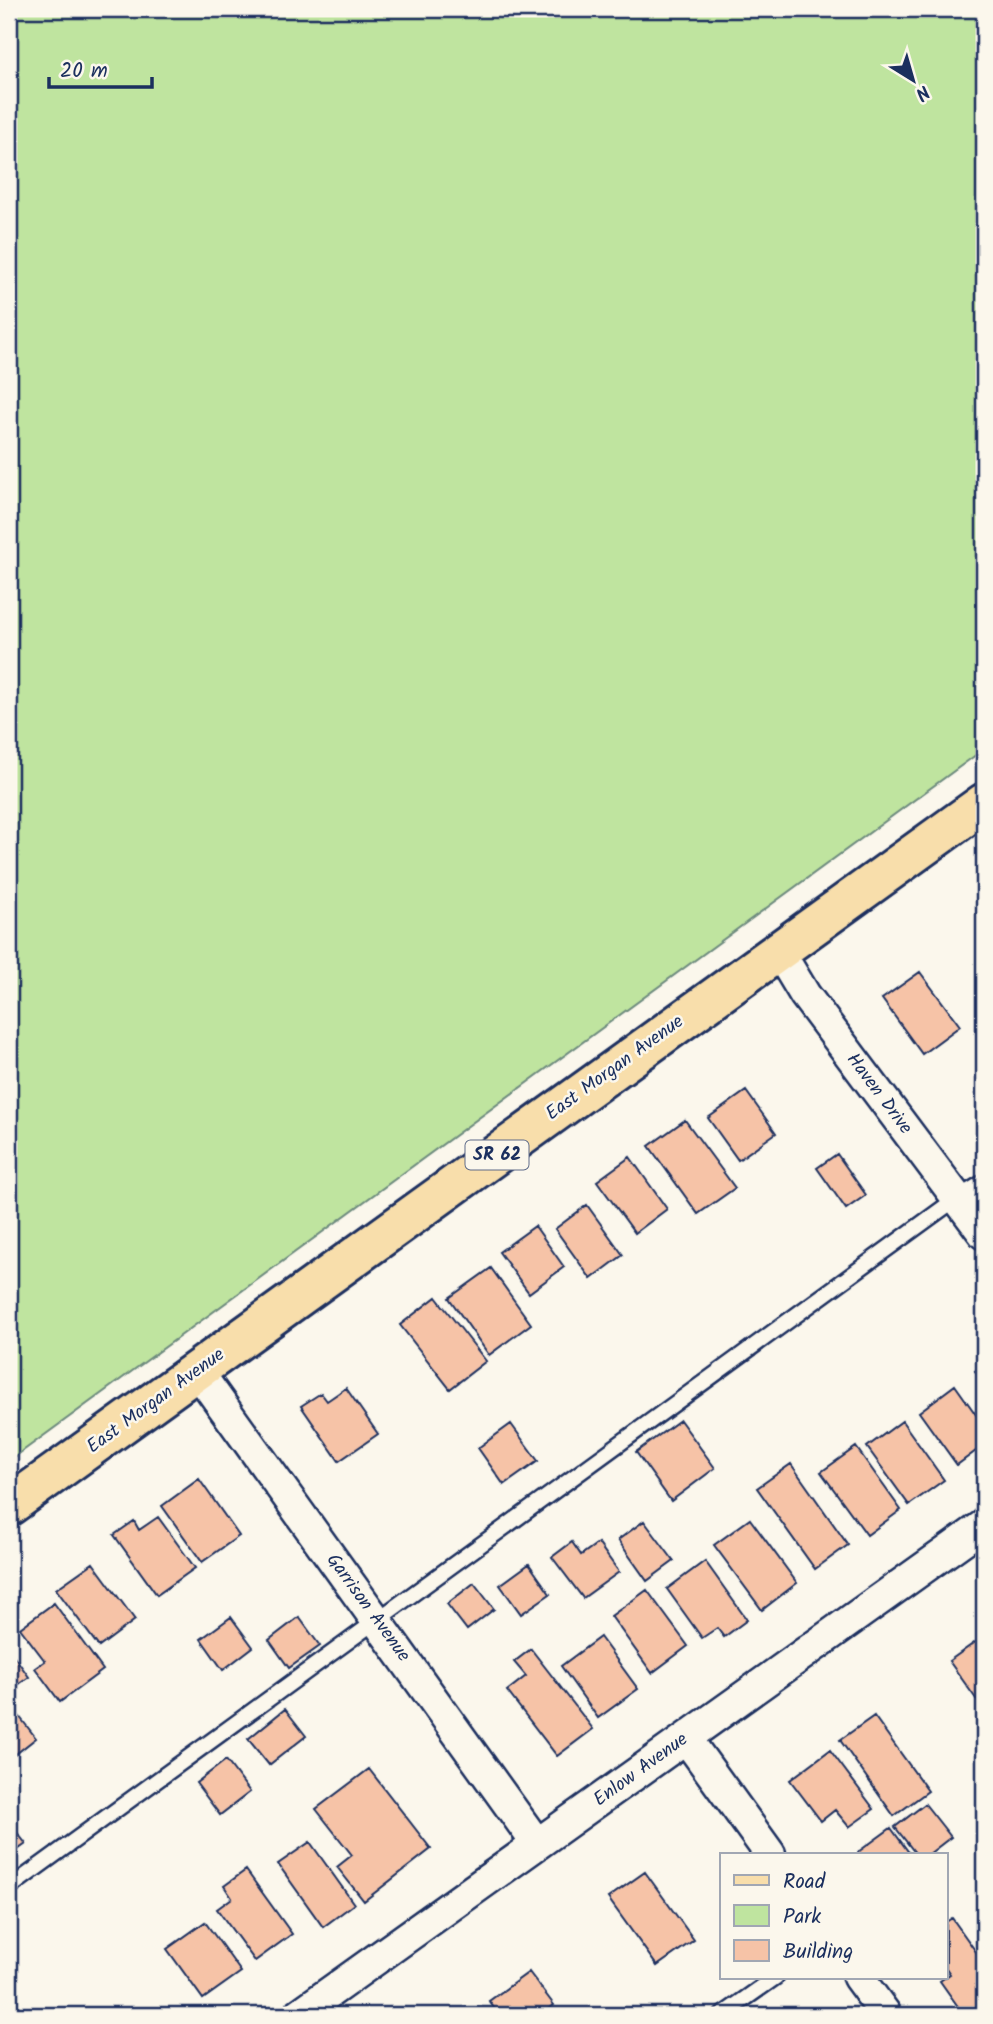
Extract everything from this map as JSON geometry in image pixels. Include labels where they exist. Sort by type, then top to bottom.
[{"type":"main road","name":"East Morgan Avenue","points":[[9,1506],[984,803]]},
{"type":"street","name":"Haven Drive","points":[[778,950],[805,995],[984,1234]]},
{"type":"street","name":"Garrison Avenue","points":[[198,1371],[537,1844]]},
{"type":"street","name":"Enlow Avenue","points":[[298,2015],[984,1525]]},
{"type":"street","points":[[685,1738],[768,1853]]},
{"type":"street","points":[[859,1979],[886,2015]]},
{"type":"lane","points":[[9,1888],[957,1198],[984,1182]]},
{"type":"lane","points":[[722,2015],[773,1979]]},
{"type":"green space","points":[[9,9],[984,9],[984,749],[9,1461]]},
{"type":"building","points":[[920,972],[960,1026],[922,1054],[882,999]]},
{"type":"building","points":[[746,1091],[776,1133],[738,1160],[708,1118]]},
{"type":"building","points":[[685,1120],[735,1188],[698,1214],[649,1146]]},
{"type":"building","points":[[837,1154],[866,1195],[846,1209],[817,1168]]},
{"type":"building","points":[[630,1157],[667,1209],[635,1233],[597,1181]]},
{"type":"building","points":[[587,1205],[623,1255],[591,1279],[555,1229]]},
{"type":"building","points":[[535,1226],[564,1267],[529,1293],[499,1252]]},
{"type":"building","points":[[491,1268],[531,1324],[489,1355],[449,1298]]},
{"type":"building","points":[[436,1297],[486,1361],[450,1389],[400,1325]]},
{"type":"building","points":[[984,1364],[984,1384],[975,1371]]},
{"type":"building","points":[[955,1385],[984,1426],[984,1445],[957,1465],[919,1412]]},
{"type":"building","points":[[346,1388],[378,1434],[339,1461],[301,1406],[321,1393],[327,1401]]},
{"type":"building","points":[[680,1420],[715,1468],[671,1501],[636,1452]]},
{"type":"building","points":[[902,1421],[944,1480],[909,1505],[867,1447]]},
{"type":"building","points":[[511,1424],[538,1461],[504,1485],[478,1448]]},
{"type":"building","points":[[856,1447],[901,1510],[867,1535],[821,1472]]},
{"type":"building","points":[[791,1464],[848,1545],[815,1569],[757,1488]]},
{"type":"building","points":[[199,1479],[239,1536],[202,1562],[162,1506]]},
{"type":"building","points":[[158,1517],[195,1568],[157,1595],[114,1535],[134,1521],[139,1530]]},
{"type":"building","points":[[750,1519],[797,1583],[762,1610],[714,1545]]},
{"type":"building","points":[[644,1521],[674,1561],[647,1581],[618,1540]]},
{"type":"building","points":[[572,1542],[581,1555],[598,1543],[619,1572],[583,1598],[552,1557]]},
{"type":"building","points":[[705,1561],[747,1620],[724,1637],[717,1628],[702,1638],[667,1589]]},
{"type":"building","points":[[93,1563],[135,1620],[99,1647],[56,1589]]},
{"type":"building","points":[[529,1564],[550,1594],[521,1614],[500,1585]]},
{"type":"building","points":[[474,1583],[494,1609],[467,1630],[447,1604]]},
{"type":"building","points":[[647,1590],[688,1646],[652,1673],[611,1616]]},
{"type":"building","points":[[54,1603],[103,1670],[60,1702],[35,1668],[45,1661],[20,1628]]},
{"type":"building","points":[[231,1617],[253,1647],[223,1670],[201,1639]]},
{"type":"building","points":[[299,1617],[320,1646],[289,1668],[269,1640]]},
{"type":"building","points":[[984,1636],[984,1710],[949,1661]]},
{"type":"building","points":[[600,1637],[638,1689],[598,1718],[561,1666]]},
{"type":"building","points":[[9,1649],[29,1677],[9,1691]]},
{"type":"building","points":[[531,1649],[593,1729],[557,1756],[507,1691],[526,1676],[514,1662]]},
{"type":"building","points":[[9,1703],[36,1738],[12,1757],[9,1753]]},
{"type":"building","points":[[285,1709],[306,1736],[269,1765],[248,1739]]},
{"type":"building","points":[[874,1716],[928,1791],[894,1816],[840,1740]]},
{"type":"building","points":[[830,1750],[874,1809],[849,1827],[835,1810],[821,1821],[790,1780]]},
{"type":"building","points":[[226,1760],[250,1792],[220,1815],[196,1783]]},
{"type":"building","points":[[369,1769],[431,1849],[364,1901],[337,1867],[352,1855],[316,1809]]},
{"type":"building","points":[[925,1804],[951,1837],[930,1853],[915,1853],[895,1827]]},
{"type":"building","points":[[9,1822],[26,1844],[9,1856]]},
{"type":"building","points":[[891,1828],[909,1853],[858,1853]]},
{"type":"building","points":[[310,1842],[354,1904],[323,1927],[278,1864]]},
{"type":"building","points":[[246,1870],[292,1934],[255,1961],[217,1909],[232,1898],[224,1886]]},
{"type":"building","points":[[645,1872],[694,1940],[657,1966],[608,1898]]},
{"type":"building","points":[[952,1918],[984,1963],[984,2009],[976,2015],[964,2015],[940,1981],[948,1979],[950,1974],[948,1921]]},
{"type":"building","points":[[205,1922],[241,1972],[203,1999],[167,1949]]},
{"type":"building","points":[[529,1972],[554,2005],[541,2015],[499,2015],[489,2001]]}]
